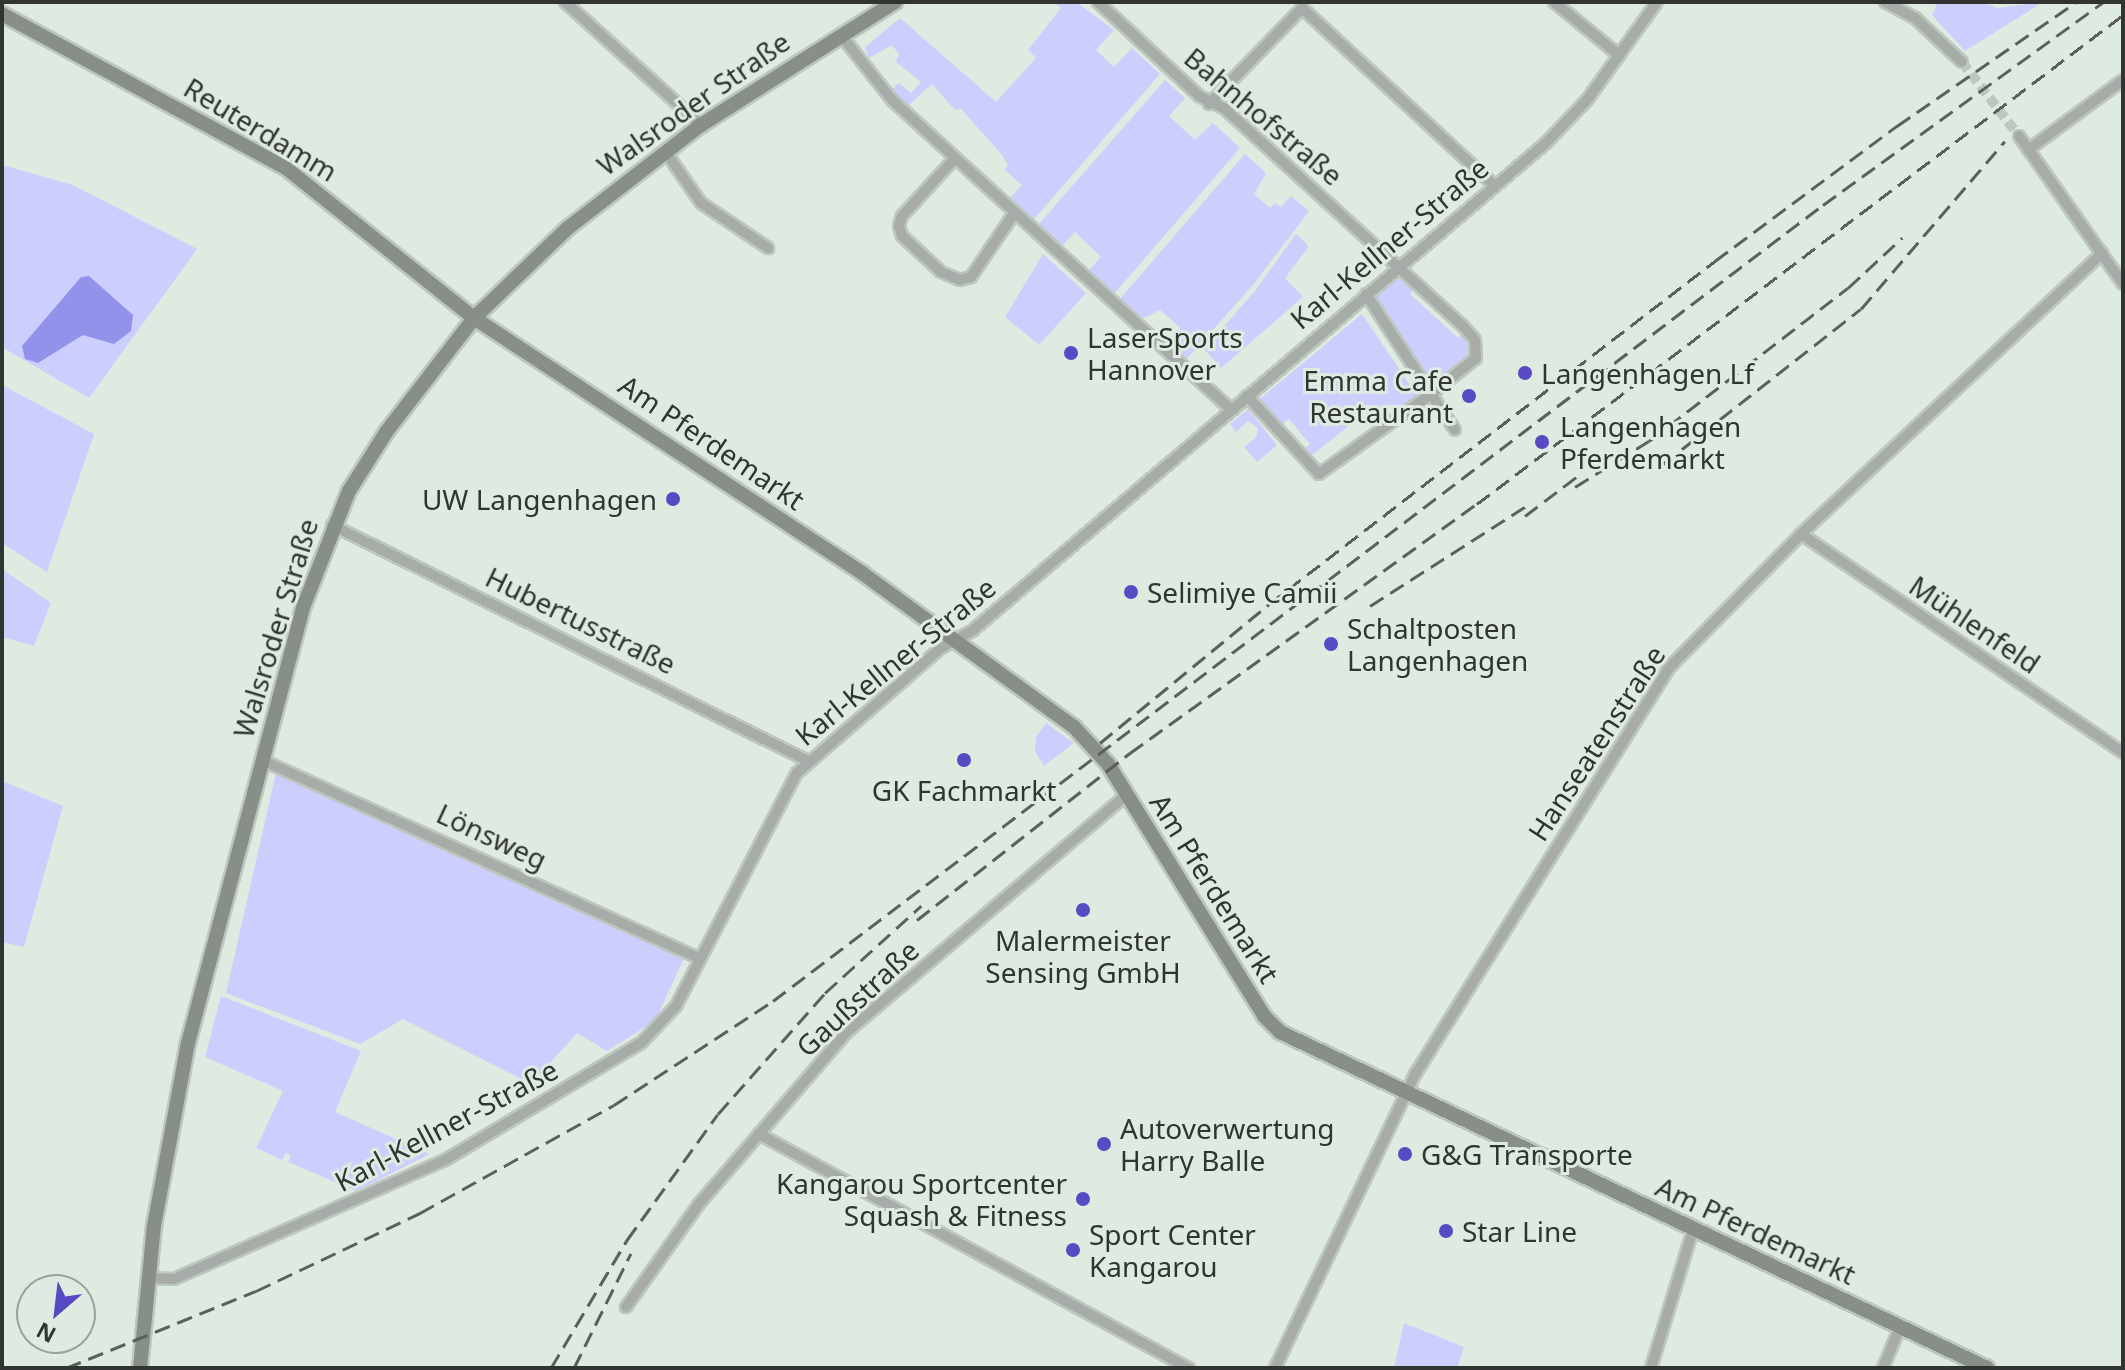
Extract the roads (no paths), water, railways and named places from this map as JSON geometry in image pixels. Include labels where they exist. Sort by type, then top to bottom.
[{"type":"street","points":[[565,2],[701,125]]},
{"type":"street","name":"Walsroder Straße","points":[[140,1368],[148,1278],[174,1107],[304,605],[332,525],[368,458],[474,318],[568,228],[701,125],[895,2]]},
{"type":"street","name":"Bahnhofstraße","points":[[1098,2],[1209,104],[1224,108],[1462,325],[1479,351],[1431,394]]},
{"type":"street","points":[[1554,2],[1619,55]]},
{"type":"street","name":"Karl-Kellner-Straße","points":[[148,1278],[174,1279],[306,1225],[447,1159],[542,1105],[641,1043],[662,1024],[700,959],[797,773],[808,761],[1231,410],[1567,122],[1657,2]]},
{"type":"street","points":[[1885,2],[1924,25],[1962,62]]},
{"type":"street","points":[[1209,104],[1302,5],[1494,185]]},
{"type":"street","name":"Reuterdamm","points":[[2,14],[286,168],[474,318]]},
{"type":"street","points":[[841,35],[868,76],[1231,410]]},
{"type":"street","points":[[2028,150],[2123,80]]},
{"type":"street","points":[[2019,136],[2123,284]]},
{"type":"street","points":[[665,151],[701,203],[768,248]]},
{"type":"street","points":[[955,158],[902,216],[899,226],[902,236],[941,272],[960,280],[971,277],[1015,212]]},
{"type":"street","name":"Hanseatenstraße","points":[[1275,1368],[1406,1094],[1645,702],[1678,658],[1801,534],[2102,253]]},
{"type":"street","points":[[1366,294],[1455,430]]},
{"type":"street","name":"Am Pferdemarkt","points":[[474,318],[956,640],[1088,739],[1264,1016],[1296,1043],[1987,1368]]},
{"type":"street","points":[[1247,396],[1319,474],[1431,394]]},
{"type":"street","name":"Hubertusstraße","points":[[332,525],[808,761]]},
{"type":"street","name":"Mühlenfeld","points":[[1801,534],[2123,753]]},
{"type":"street","name":"Lönsweg","points":[[262,760],[700,959]]},
{"type":"street","name":"Gaußstraße","points":[[626,1307],[699,1204],[847,1032],[1126,795]]},
{"type":"street","points":[[759,1134],[1189,1368]]},
{"type":"street","points":[[1651,1368],[1693,1230]]},
{"type":"street","points":[[1883,1368],[1900,1327]]},
{"type":"tunnel","points":[[1962,62],[2019,136]]},
{"type":"railway","points":[[1100,743],[1269,604],[1715,261],[1897,126],[2076,2]]},
{"type":"railway","points":[[66,1368],[256,1291],[420,1213],[614,1105],[773,1001],[1823,205],[2103,2]]},
{"type":"railway","points":[[917,920],[1130,753],[1477,504],[2123,15]]},
{"type":"railway","points":[[1663,464],[1861,309],[2005,141]]},
{"type":"railway","points":[[1575,487],[1649,441],[1848,288],[1902,238]]},
{"type":"railway","points":[[1525,516],[1579,475]]},
{"type":"railway","points":[[1370,606],[1531,503]]},
{"type":"railway","points":[[551,1368],[627,1240],[718,1114],[825,993],[921,906]]},
{"type":"railway","points":[[574,1368],[631,1253]]},
{"type":"place","name":"LaserSports Hannover","points":[[1071,353]]},
{"type":"place","name":"Langenhagen Lf","points":[[1525,373]]},
{"type":"place","name":"Emma Cafe Restaurant","points":[[1469,396]]},
{"type":"place","name":"Langenhagen Pferdemarkt","points":[[1542,442]]},
{"type":"place","name":"UW Langenhagen","points":[[673,499]]},
{"type":"place","name":"Selimiye Camii","points":[[1131,592]]},
{"type":"place","name":"Schaltposten Langenhagen","points":[[1331,644]]},
{"type":"place","name":"GK Fachmarkt","points":[[964,760]]},
{"type":"place","name":"Malermeister Sensing GmbH","points":[[1083,910]]},
{"type":"place","name":"Autoverwertung Harry Balle","points":[[1104,1144]]},
{"type":"place","name":"G&G Transporte","points":[[1405,1154]]},
{"type":"place","name":"Kangarou Sportcenter Squash & Fitness","points":[[1083,1199]]},
{"type":"place","name":"Star Line","points":[[1446,1231]]},
{"type":"place","name":"Sport Center Kangarou","points":[[1073,1250]]}]
